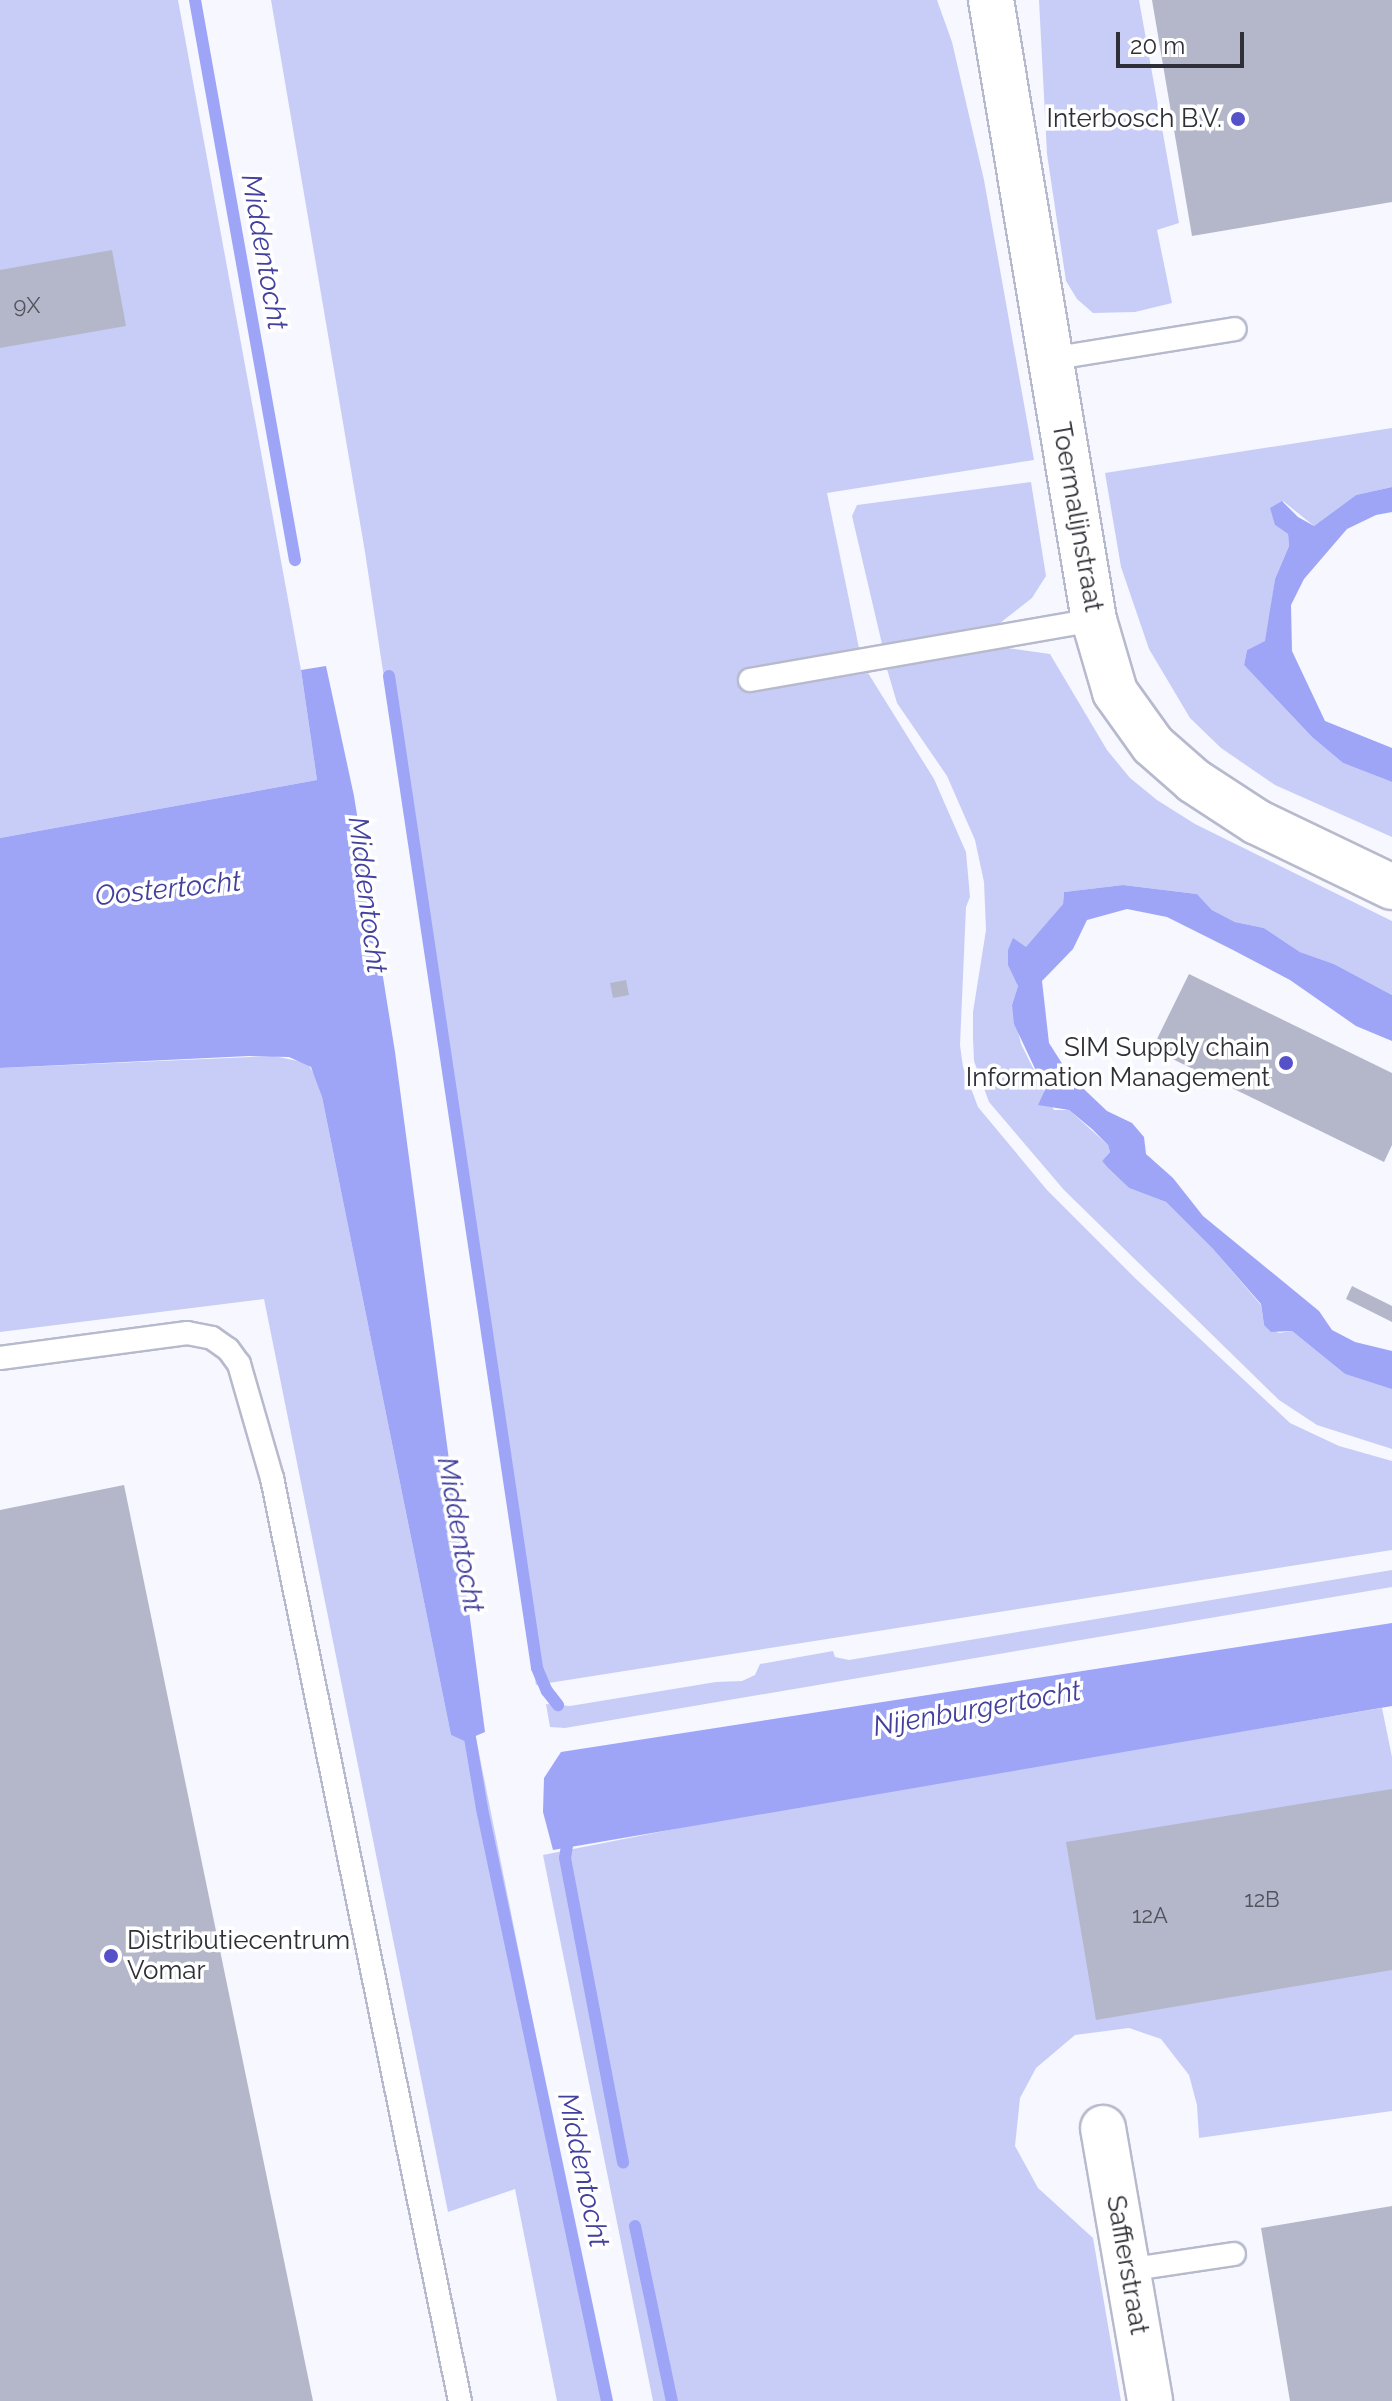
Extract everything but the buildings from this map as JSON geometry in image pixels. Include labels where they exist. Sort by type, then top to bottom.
[{"type":"street","name":"Toermalijnstraat","points":[[991,0],[1094,620],[1115,692],[1153,745],[1174,766],[1257,822],[1392,887]]},
{"type":"street","name":"Saffierstraat","points":[[1103,2128],[1150,2401]]},
{"type":"lane","points":[[1050,359],[1235,329]]},
{"type":"lane","points":[[750,680],[1094,620]]},
{"type":"lane","points":[[0,1358],[187,1333],[212,1338],[228,1349],[239,1364],[272,1478],[460,2401]]},
{"type":"lane","points":[[1127,2270],[1234,2254]]},
{"type":"shaded area","points":[[0,0],[178,0],[301,670],[317,780],[0,838]]},
{"type":"shaded area","points":[[271,0],[937,0],[952,42],[984,180],[1034,460],[827,493],[859,648],[743,670],[746,692],[868,673],[934,779],[966,852],[970,897],[966,907],[960,1045],[963,1067],[978,1107],[1047,1190],[1136,1279],[1290,1423],[1339,1446],[1392,1461],[1392,1550],[536,1685],[365,552]]},
{"type":"shaded area","points":[[1039,0],[1139,0],[1179,223],[1157,230],[1172,303],[1135,312],[1093,313],[1077,299],[1066,281],[1047,154]]},
{"type":"shaded area","points":[[1392,428],[1392,487],[1356,495],[1314,526],[1283,501],[1275,525],[1288,534],[1289,546],[1275,579],[1266,641],[1247,650],[1244,665],[1312,737],[1343,763],[1392,782],[1392,837],[1275,785],[1221,748],[1190,718],[1149,649],[1121,567],[1105,473]]},
{"type":"shaded area","points":[[1031,482],[1046,576],[1032,598],[1000,623],[882,644],[852,516],[857,505]]},
{"type":"shaded area","points":[[1007,648],[1050,654],[1107,750],[1130,778],[1157,800],[1195,824],[1392,921],[1392,995],[1334,964],[1300,952],[1264,928],[1235,922],[1212,910],[1197,894],[1123,885],[1064,892],[1063,904],[1026,948],[1021,947],[1014,972],[1018,986],[1012,1005],[1021,1044],[1054,1110],[1069,1110],[1108,1145],[1110,1152],[1102,1161],[1107,1167],[1129,1188],[1166,1202],[1213,1249],[1261,1305],[1264,1325],[1279,1333],[1292,1331],[1345,1374],[1392,1388],[1392,1449],[1317,1425],[1279,1400],[1064,1190],[989,1102],[974,1061],[973,1012],[986,930],[984,882],[975,840],[947,776],[897,703],[887,669]]},
{"type":"shaded area","points":[[274,1056],[307,1063],[315,1075],[322,1097],[451,1735],[464,1741],[476,1738],[609,2401],[557,2401],[515,2189],[448,2212],[264,1299],[0,1332],[0,1068]]},
{"type":"shaded area","points":[[1392,1570],[1392,1587],[565,1728],[550,1727],[546,1704],[570,1706],[716,1682],[742,1681],[755,1675],[760,1664],[833,1651],[835,1657],[849,1660]]},
{"type":"shaded area","points":[[1382,1708],[1392,1757],[1392,2111],[1199,2138],[1197,2105],[1189,2075],[1161,2039],[1129,2028],[1075,2035],[1036,2068],[1020,2098],[1015,2146],[1038,2188],[1093,2238],[1121,2401],[653,2401],[543,1855],[776,1809]]},
{"type":"water","points":[[1392,487],[1392,512],[1376,515],[1347,529],[1304,579],[1291,605],[1292,651],[1325,721],[1392,748],[1392,782],[1343,763],[1312,737],[1244,665],[1247,650],[1265,641],[1275,579],[1289,546],[1288,534],[1275,525],[1270,508],[1282,501],[1298,517],[1314,526],[1356,495]]},
{"type":"water","name":"Oostertocht","points":[[326,666],[354,796],[395,1052],[485,1732],[464,1741],[451,1735],[322,1097],[311,1067],[289,1057],[249,1056],[0,1068],[0,838],[317,780],[301,670]]},
{"type":"water","points":[[1123,885],[1197,894],[1212,910],[1235,922],[1264,928],[1300,952],[1334,964],[1392,995],[1392,1041],[1356,1026],[1290,980],[1167,917],[1127,909],[1087,920],[1073,949],[1042,981],[1049,1043],[1070,1076],[1107,1111],[1132,1123],[1144,1137],[1146,1154],[1173,1178],[1203,1216],[1319,1311],[1332,1330],[1355,1342],[1392,1351],[1392,1389],[1345,1374],[1292,1331],[1271,1332],[1264,1325],[1261,1304],[1213,1249],[1166,1202],[1129,1188],[1107,1167],[1102,1161],[1110,1152],[1108,1145],[1092,1129],[1069,1110],[1038,1105],[1045,1090],[1014,1024],[1012,1005],[1018,986],[1008,965],[1008,950],[1013,938],[1026,947],[1063,904],[1064,892]]},
{"type":"water","name":"Nijenburgertocht","points":[[1392,1623],[1392,1706],[553,1850],[543,1812],[544,1778],[561,1752]]},
{"type":"waterway","name":"Middentocht","points":[[195,0],[295,560]]},
{"type":"waterway","name":"Middentocht","points":[[389,676],[537,1668],[547,1691],[558,1705]]},
{"type":"waterway","name":"Middentocht","points":[[468,1726],[482,1809],[607,2401]]},
{"type":"waterway","name":"Middentocht","points":[[569,1833],[565,1858],[623,2163]]},
{"type":"waterway","name":"Middentocht","points":[[635,2226],[672,2401]]},
{"type":"place","name":"Interbosch B.V.","points":[[1238,119]]},
{"type":"place","name":"SIM Supply chain Information Management","points":[[1286,1063]]},
{"type":"place","name":"Distributiecentrum Vomar","points":[[111,1956]]}]
